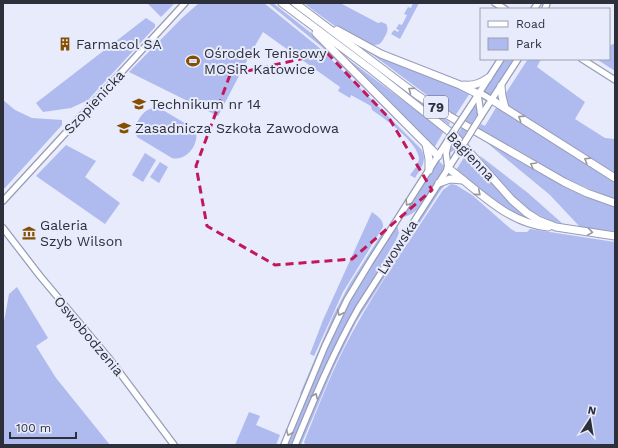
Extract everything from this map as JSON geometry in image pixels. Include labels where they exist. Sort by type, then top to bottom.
[{"type":"main road","name":"Bagienna","points":[[282,3],[373,71],[455,136],[520,208],[534,217],[556,227],[615,236]]},
{"type":"main road","name":"Bagienna","points":[[295,3],[417,95],[449,116],[568,184],[612,202]]},
{"type":"main road","points":[[296,13],[426,144],[444,154]]},
{"type":"main road","points":[[314,17],[381,54],[460,85],[478,98]]},
{"type":"main road","points":[[460,85],[475,85],[488,78]]},
{"type":"main road","points":[[501,86],[505,108]]},
{"type":"main road","points":[[492,100],[615,178]]},
{"type":"main road","points":[[426,144],[429,159],[429,170]]},
{"type":"main road","points":[[448,168],[500,209],[535,224],[556,227]]},
{"type":"main road","points":[[438,183],[450,179],[463,180]]},
{"type":"street","name":"Szopienicka","points":[[3,201],[185,3]]},
{"type":"street","points":[[481,116],[478,98],[488,78],[500,60]]},
{"type":"street","name":"Lwowska","points":[[295,445],[329,363],[362,302],[517,60]]},
{"type":"street","points":[[584,60],[615,80]]},
{"type":"street","points":[[448,168],[444,154],[450,137],[471,106],[482,94],[492,100]]},
{"type":"street","points":[[444,154],[458,153]]},
{"type":"street","points":[[444,154],[448,168]]},
{"type":"street","name":"Lwowska","points":[[284,445],[325,346],[347,300],[429,170],[444,154]]},
{"type":"street","name":"Oswobodzenia","points":[[3,228],[40,276],[108,357],[174,445]]},
{"type":"highlighted area","points":[[327,53],[389,118],[432,190],[352,259],[275,265],[207,226],[196,166],[230,75]]},
{"type":"green space","points":[[147,3],[175,3],[161,17]]},
{"type":"green space","name":"Ośrodek Tenisowy MOSiR Katowice","points":[[199,3],[264,3],[322,50],[421,149],[424,161],[415,178],[410,175],[416,167],[419,159],[413,146],[400,132],[372,110],[371,106],[351,95],[350,98],[338,91],[340,87],[263,32],[218,116],[129,72],[182,18]]},
{"type":"green space","points":[[268,3],[273,3],[316,37],[392,113],[399,123],[322,47]]},
{"type":"green space","points":[[286,3],[290,3],[450,123],[449,125]]},
{"type":"green space","points":[[304,3],[340,3],[378,23],[381,22],[386,24],[387,33],[380,44],[368,44],[338,28]]},
{"type":"green space","points":[[413,3],[419,3],[400,39],[391,34],[394,30],[398,32],[399,30],[396,29],[399,24],[402,25],[407,15],[404,14],[408,7],[411,8]]},
{"type":"green space","points":[[146,18],[155,24],[155,27],[88,100],[71,108],[43,112],[36,103]]},
{"type":"green space","points":[[615,43],[615,71],[598,60],[610,60],[610,46]]},
{"type":"green space","points":[[365,49],[465,90],[470,93],[455,116]]},
{"type":"green space","points":[[345,57],[444,131],[434,148]]},
{"type":"green space","points":[[503,60],[513,60],[503,80],[491,97],[483,91]]},
{"type":"green space","points":[[527,60],[540,60],[537,67],[585,102],[575,119],[605,138],[615,139],[615,175],[509,107],[504,96]]},
{"type":"green space","points":[[3,100],[15,110],[32,118],[62,120],[62,125],[3,190]]},
{"type":"green space","points":[[477,106],[477,115],[464,136],[461,144],[457,149],[449,153],[451,144],[465,123],[470,111]]},
{"type":"green space","points":[[497,106],[615,181],[615,200],[569,180],[568,181],[477,130],[481,124],[485,126]]},
{"type":"green space","points":[[155,108],[161,109],[195,129],[196,140],[194,145],[183,157],[172,158],[137,137],[136,127],[140,118],[146,111]]},
{"type":"green space","points":[[486,142],[565,187],[604,203],[615,205],[615,232],[580,227],[550,195]]},
{"type":"green space","points":[[66,145],[96,161],[85,177],[120,203],[105,224],[36,176]]},
{"type":"green space","points":[[145,153],[156,160],[143,182],[132,175]]},
{"type":"green space","points":[[467,153],[506,197],[532,220],[520,216],[500,205],[456,170]]},
{"type":"green space","points":[[479,155],[528,193],[563,224],[535,213],[514,198]]},
{"type":"green space","points":[[438,160],[446,168],[433,190],[415,211],[402,217]]},
{"type":"green space","points":[[160,162],[168,167],[159,183],[150,177]]},
{"type":"green space","points":[[448,182],[440,191],[356,322],[334,367],[301,445],[297,445],[328,371],[354,319],[436,191],[441,185]]},
{"type":"green space","points":[[451,184],[456,185],[472,195],[516,232],[527,232],[530,229],[615,242],[615,445],[305,445],[304,442],[326,387],[352,333],[372,299],[443,190]]},
{"type":"green space","points":[[372,212],[381,220],[383,227],[343,292],[314,356],[310,354],[323,320]]},
{"type":"green space","points":[[397,225],[399,233],[396,240],[347,323],[333,350],[292,445],[287,445],[330,340],[351,298]]},
{"type":"green space","points":[[386,227],[383,237],[342,304],[330,328],[302,395],[300,394],[333,316],[349,285]]},
{"type":"green space","points":[[17,287],[48,338],[36,346],[56,378],[110,445],[3,445],[3,327],[9,294]]},
{"type":"green space","points":[[249,412],[260,416],[256,425],[280,435],[276,445],[235,445]]},
{"type":"place","name":"Farmacol SA","points":[[65,44]]},
{"type":"place","name":"Ośrodek Tenisowy MOSiR Katowice","points":[[193,61]]},
{"type":"place","name":"Technikum nr 14","points":[[139,104]]},
{"type":"place","name":"Zasadnicza Szkoła Zawodowa","points":[[124,128]]},
{"type":"place","name":"Galeria Szyb Wilson","points":[[29,233]]}]
